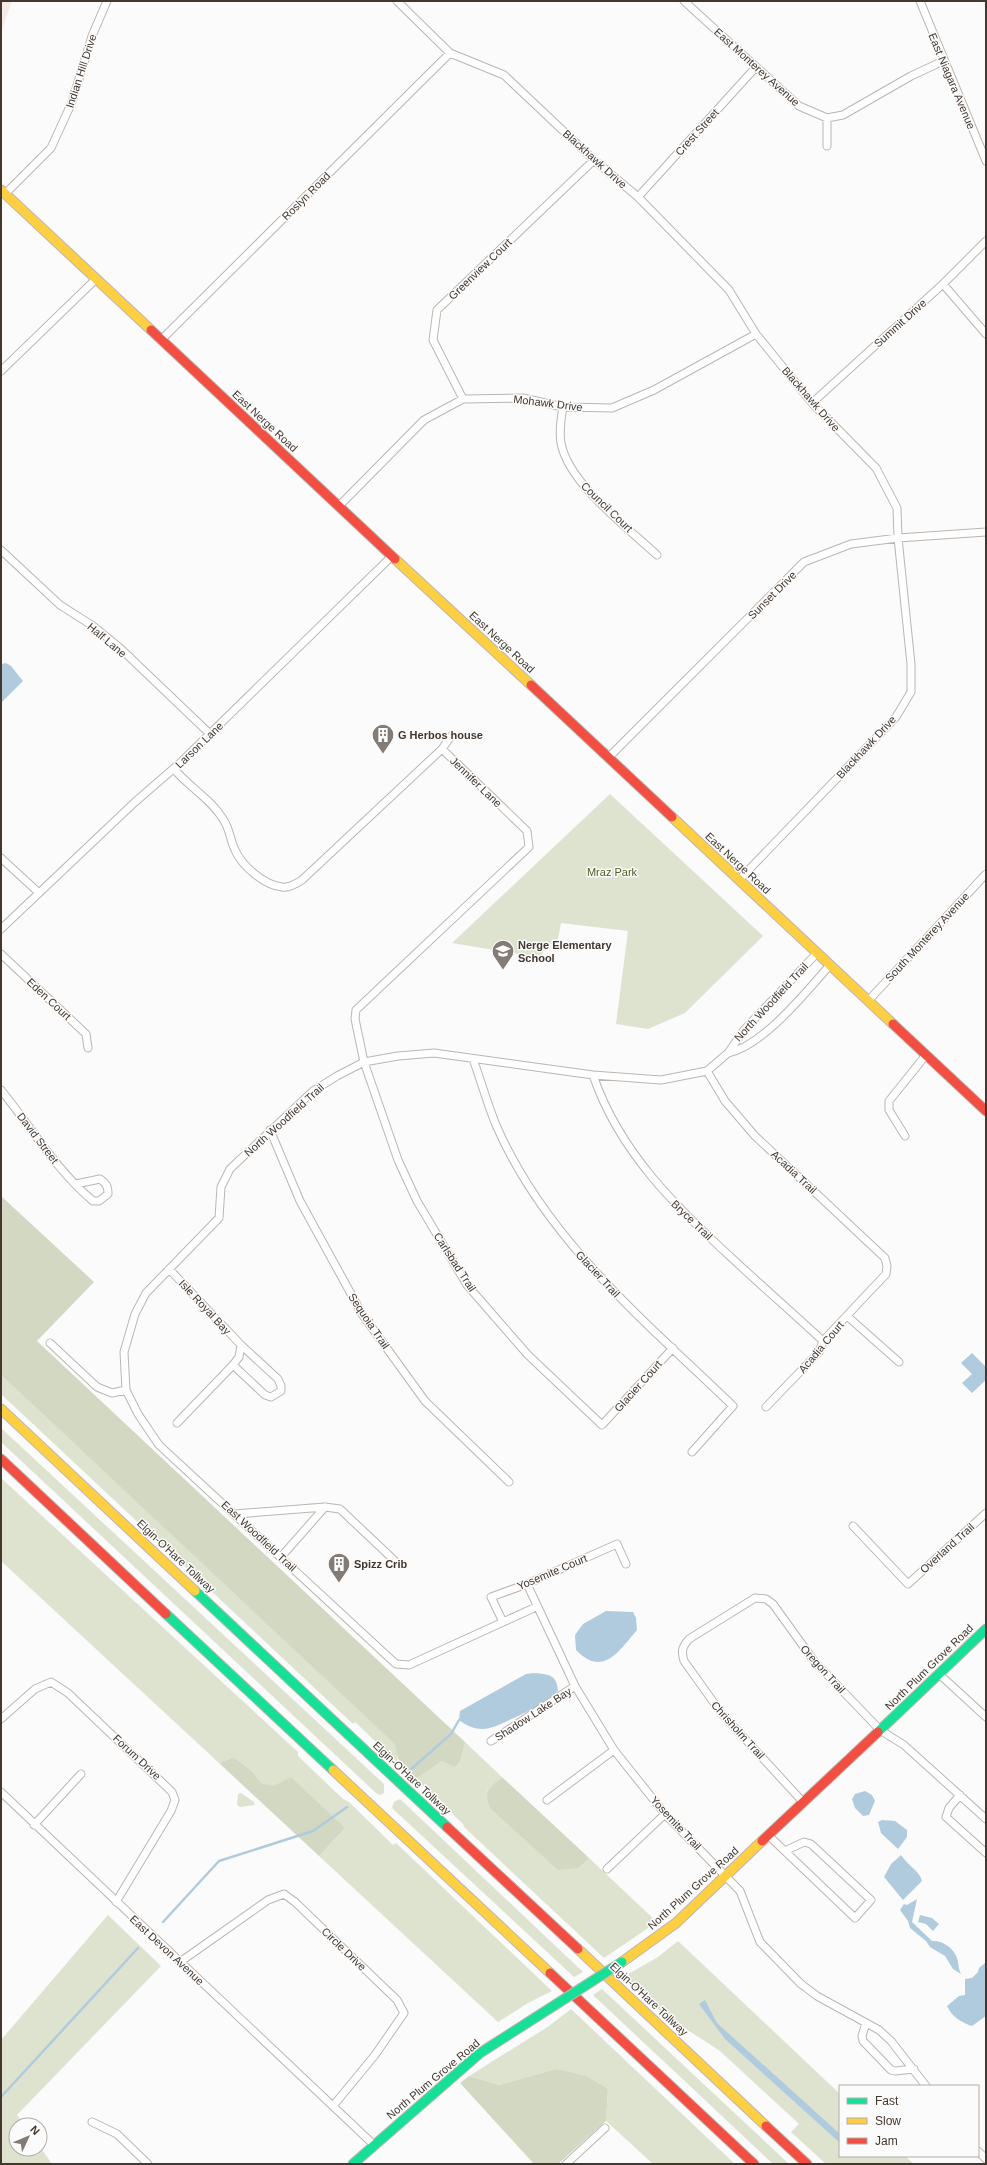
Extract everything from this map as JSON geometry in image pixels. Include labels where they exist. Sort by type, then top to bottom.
[{"type":"main road","name":"East Nerge Road","points":[[3,192],[986,1111]]},
{"type":"main road","name":"Elgin-O'Hare Tollway","points":[[1,1409],[807,2164]]},
{"type":"main road","points":[[1,1459],[754,2164]]},
{"type":"main road","name":"North Plum Grove Road","points":[[353,2164],[480,2053],[622,1962],[676,1922],[986,1629]]},
{"type":"street","name":"Indian Hill Drive","points":[[3,192],[50,148],[72,102],[92,36],[107,1]]},
{"type":"street","name":"Blackhawk Drive","points":[[397,1],[450,53],[504,75],[594,160],[638,197],[729,290],[756,334],[812,403],[876,468],[897,508],[898,538],[911,664],[911,692],[896,717],[739,880]]},
{"type":"street","name":"East Monterey Avenue","points":[[684,1],[799,106],[827,118]]},
{"type":"street","name":"East Niagara Avenue","points":[[920,1],[943,61],[986,161]]},
{"type":"street","name":"Roslyn Road","points":[[161,340],[450,53]]},
{"type":"street","points":[[827,146],[827,118],[843,115],[911,76],[943,61]]},
{"type":"street","name":"Crest Street","points":[[638,197],[756,68]]},
{"type":"street","name":"Greenview Court","points":[[464,399],[433,340],[437,310],[594,160]]},
{"type":"street","name":"Summit Drive","points":[[812,403],[943,284],[986,241]]},
{"type":"street","points":[[1,372],[96,279]]},
{"type":"street","points":[[943,284],[986,334]]},
{"type":"street","name":"Mohawk Drive","points":[[338,506],[424,420],[464,399],[523,398],[563,407],[612,408],[654,390],[756,334]]},
{"type":"street","name":"Council Court","points":[[563,407],[560,442],[563,453],[576,475],[585,488],[657,555]]},
{"type":"street","name":"Sunset Drive","points":[[608,758],[804,562],[851,544],[898,538],[986,532]]},
{"type":"street","name":"Half Lane","points":[[1,550],[60,605],[93,626],[120,648],[210,734]]},
{"type":"street","name":"Larson Lane","points":[[1,928],[38,892],[174,769],[392,556]]},
{"type":"street","points":[[442,749],[451,736]]},
{"type":"street","name":"Jennifer Lane","points":[[174,769],[224,819],[235,850],[242,860],[259,877],[272,885],[283,887],[293,885],[302,880],[442,749],[527,831],[529,846],[356,1010],[354,1019],[364,1062]]},
{"type":"street","points":[[1,858],[38,892]]},
{"type":"street","name":"South Monterey Avenue","points":[[868,1001],[986,874]]},
{"type":"street","name":"North Woodfield Trail","points":[[126,1390],[124,1352],[135,1314],[146,1293],[216,1222],[221,1213],[221,1186],[227,1173],[270,1130],[313,1091],[364,1062],[418,1054],[452,1055],[593,1075],[661,1080],[707,1071],[728,1053],[744,1030],[817,953]]},
{"type":"street","name":"Eden Court","points":[[1,954],[86,1034],[88,1048]]},
{"type":"street","name":"North Woodfield Trail","points":[[728,1053],[738,1051],[773,1026],[830,965]]},
{"type":"street","points":[[905,1136],[889,1110],[889,1101],[926,1055]]},
{"type":"street","name":"Glacier Trail","points":[[473,1059],[496,1125],[542,1205],[586,1263],[733,1406],[692,1452]]},
{"type":"street","name":"Carlsbad Trail","points":[[364,1062],[398,1160],[410,1187],[467,1285],[528,1355],[602,1425]]},
{"type":"street","name":"Acadia Trail","points":[[707,1071],[725,1100],[755,1136],[885,1258],[887,1266]]},
{"type":"street","name":"Bryce Trail","points":[[593,1075],[600,1093],[620,1132],[642,1164],[667,1196],[706,1234],[823,1341]]},
{"type":"street","name":"David Street","points":[[1,1090],[42,1147],[76,1184]]},
{"type":"street","name":"Sequoia Trail","points":[[270,1130],[300,1201],[362,1314],[425,1401],[510,1482]]},
{"type":"street","name":"Acadia Court","points":[[766,1407],[819,1352],[823,1341],[886,1274],[887,1266]]},
{"type":"street","name":"Isle Royal Bay","points":[[168,1269],[241,1345],[278,1379],[281,1386],[281,1391],[271,1397],[265,1395],[233,1365]]},
{"type":"street","points":[[847,1316],[899,1362]]},
{"type":"street","points":[[50,1343],[97,1388],[112,1393],[126,1390]]},
{"type":"street","points":[[177,1423],[233,1365],[239,1357],[241,1345]]},
{"type":"street","name":"Glacier Court","points":[[602,1425],[673,1348]]},
{"type":"street","name":"East Woodfield Trail","points":[[126,1390],[138,1414],[159,1445],[396,1664],[409,1665],[503,1622]]},
{"type":"street","points":[[235,1514],[325,1507],[340,1509],[395,1561]]},
{"type":"street","points":[[281,1557],[325,1507]]},
{"type":"street","name":"Overland Trail","points":[[853,1526],[908,1584],[986,1512]]},
{"type":"street","name":"Yosemite Court","points":[[503,1622],[491,1597],[527,1584],[617,1544],[626,1564]]},
{"type":"street","name":"Yosemite Trail","points":[[527,1584],[536,1606],[575,1686],[614,1750],[666,1814],[740,1891],[760,1942],[781,1964],[817,1996],[866,2022],[891,2041],[914,2068],[925,2085]]},
{"type":"street","name":"Chrisholm Trail","points":[[773,1604],[766,1599],[755,1598],[743,1604],[689,1638],[683,1645],[682,1652],[684,1661],[722,1714],[804,1802]]},
{"type":"street","name":"Oregon Trail","points":[[773,1604],[814,1661],[880,1730],[904,1746],[986,1819]]},
{"type":"street","points":[[503,1622],[536,1606]]},
{"type":"street","points":[[939,1674],[986,1717]]},
{"type":"street","name":"Forum Drive","points":[[1,1719],[35,1689],[51,1682],[68,1693],[172,1792],[176,1800],[171,1811],[116,1902]]},
{"type":"street","name":"Shadow Lake Bay","points":[[491,1741],[575,1686]]},
{"type":"street","points":[[546,1800],[614,1750]]},
{"type":"street","points":[[34,1825],[81,1774]]},
{"type":"street","name":"East Devon Avenue","points":[[1,1792],[34,1825],[374,2145]]},
{"type":"street","points":[[960,1795],[949,1808],[946,1817],[986,1853]]},
{"type":"street","points":[[607,1869],[666,1814]]},
{"type":"street","points":[[768,1835],[855,1918],[871,1900],[811,1844],[804,1842],[785,1851]]},
{"type":"street","name":"Circle Drive","points":[[180,1962],[268,1900],[284,1894],[295,1902],[397,2000],[404,2013],[375,2055],[333,2106]]},
{"type":"street","points":[[866,2022],[862,2036],[863,2041],[891,2070],[895,2071],[914,2068]]},
{"type":"street","points":[[92,2122],[117,2134],[148,2164]]},
{"type":"street","points":[[566,2164],[605,2128]]},
{"type":"street","points":[[979,2152],[986,2160]]},
{"type":"shaded area","points":[[1,1],[12,1],[1,32]]},
{"type":"green space","name":"Mraz Park","points":[[610,794],[763,936],[685,1013],[648,1029],[616,1024],[628,931],[561,923],[557,944],[544,943],[542,958],[452,943]]},
{"type":"green space","points":[[1,1196],[94,1282],[37,1341],[465,1742],[461,1759],[456,1766],[451,1766],[442,1761],[416,1779],[406,1772],[397,1755],[395,1744],[1,1375]]},
{"type":"green space","points":[[1,1375],[396,1744],[398,1763],[355,1722],[353,1724],[1,1394]]},
{"type":"green space","points":[[1,1428],[384,1784],[384,1793],[380,1795],[376,1793],[1,1442]]},
{"type":"green space","points":[[1,1478],[298,1752],[298,1756],[343,1799],[349,1802],[393,1845],[396,1843],[552,1991],[528,2003],[498,2022],[319,1856],[345,1828],[274,1786],[261,1783],[252,1771],[234,1757],[219,1763],[1,1561]]},
{"type":"green space","points":[[465,1742],[502,1777],[487,1791],[579,1868],[589,1858],[657,1922],[604,1958],[463,1826],[464,1825],[416,1779],[442,1761],[451,1766],[461,1759]]},
{"type":"green space","points":[[234,1757],[252,1771],[261,1783],[274,1786],[291,1777],[345,1828],[319,1856],[219,1763]]},
{"type":"green space","points":[[502,1777],[589,1858],[579,1868],[558,1870],[490,1808],[487,1797],[488,1790]]},
{"type":"green space","points":[[241,1793],[254,1802],[255,1805],[240,1807],[237,1805],[238,1794]]},
{"type":"green space","points":[[400,1799],[583,1972],[574,1977],[392,1808],[394,1802]]},
{"type":"green space","points":[[108,1915],[161,1966],[17,2115],[18,2117],[8,2117],[8,2157],[47,2157],[52,2164],[1,2164],[1,2040]]},
{"type":"green space","points":[[678,1941],[839,2093],[839,2157],[906,2157],[914,2164],[826,2164],[791,2132],[799,2124],[720,2051],[666,2016],[623,1977],[658,1957]]},
{"type":"green space","points":[[602,1989],[789,2164],[773,2164],[593,1995]]},
{"type":"green space","points":[[571,2009],[735,2164],[653,2164],[606,2121],[608,2089],[556,2069],[499,2085],[469,2076],[549,2026]]},
{"type":"green space","points":[[556,2069],[586,2076],[608,2089],[606,2121],[558,2164],[534,2164],[460,2083],[469,2076],[499,2085]]},
{"type":"water","points":[[6,663],[11,666],[23,681],[1,703],[1,664]]},
{"type":"water","points":[[972,1353],[986,1367],[986,1380],[972,1393],[962,1383],[972,1374],[961,1363]]},
{"type":"water","points":[[606,1611],[633,1612],[636,1618],[637,1630],[617,1653],[602,1662],[594,1662],[576,1650],[575,1635],[583,1624]]},
{"type":"water","points":[[534,1673],[551,1676],[556,1682],[558,1691],[534,1709],[495,1726],[482,1729],[467,1725],[459,1720],[460,1711],[526,1674]]},
{"type":"water","points":[[865,1791],[872,1795],[875,1801],[869,1815],[863,1816],[855,1808],[852,1799],[855,1794]]},
{"type":"water","points":[[882,1820],[895,1821],[907,1830],[907,1837],[898,1849],[881,1833],[878,1822]]},
{"type":"water","points":[[901,1855],[919,1874],[922,1881],[903,1900],[884,1877],[891,1864]]},
{"type":"water","points":[[917,1899],[912,1922],[932,1941],[944,1943],[953,1951],[957,1958],[961,1974],[953,1969],[945,1956],[930,1947],[926,1941],[910,1928],[908,1921],[900,1910],[904,1904],[907,1905]]},
{"type":"water","points":[[920,1915],[932,1918],[939,1924],[933,1931],[926,1924],[918,1922]]},
{"type":"water","points":[[986,1962],[986,2016],[972,2026],[957,2019],[947,2006],[959,1996],[965,1995],[965,1979],[972,1978],[978,1972],[979,1968]]},
{"type":"water","points":[[705,2000],[717,2023],[839,2133],[839,2142],[725,2039],[699,2004]]},
{"type":"waterway","points":[[410,1770],[451,1734],[459,1720]]},
{"type":"waterway","points":[[163,1922],[219,1861],[313,1831],[347,1807]]},
{"type":"waterway","points":[[1,2097],[138,1948]]},
{"type":"traffic: fast","points":[[195,1591],[447,1827]]},
{"type":"traffic: fast","points":[[166,1614],[333,1770]]},
{"type":"traffic: fast","points":[[878,1732],[986,1629]]},
{"type":"traffic: fast","points":[[555,2005],[622,1962]]},
{"type":"traffic: fast","points":[[353,2164],[480,2053],[555,2005]]},
{"type":"traffic: slow","points":[[1,190],[151,330]]},
{"type":"traffic: slow","points":[[395,559],[531,685]]},
{"type":"traffic: slow","points":[[672,817],[893,1024]]},
{"type":"traffic: slow","points":[[1,1409],[195,1591]]},
{"type":"traffic: slow","points":[[333,1770],[550,1973]]},
{"type":"traffic: slow","points":[[622,1962],[676,1923],[762,1841]]},
{"type":"traffic: slow","points":[[578,1949],[766,2126]]},
{"type":"traffic: jam","points":[[151,330],[395,559]]},
{"type":"traffic: jam","points":[[531,685],[672,817]]},
{"type":"traffic: jam","points":[[893,1024],[986,1111]]},
{"type":"traffic: jam","points":[[1,1459],[166,1614]]},
{"type":"traffic: jam","points":[[762,1841],[878,1732]]},
{"type":"traffic: jam","points":[[447,1827],[578,1949]]},
{"type":"traffic: jam","points":[[550,1973],[754,2164]]},
{"type":"traffic: jam","points":[[766,2126],[807,2164]]},
{"type":"place","name":"G Herbos house","points":[[383,754]]},
{"type":"place","name":"Nerge Elementary School","points":[[503,970]]},
{"type":"place","name":"Spizz Crib","points":[[339,1584]]}]
